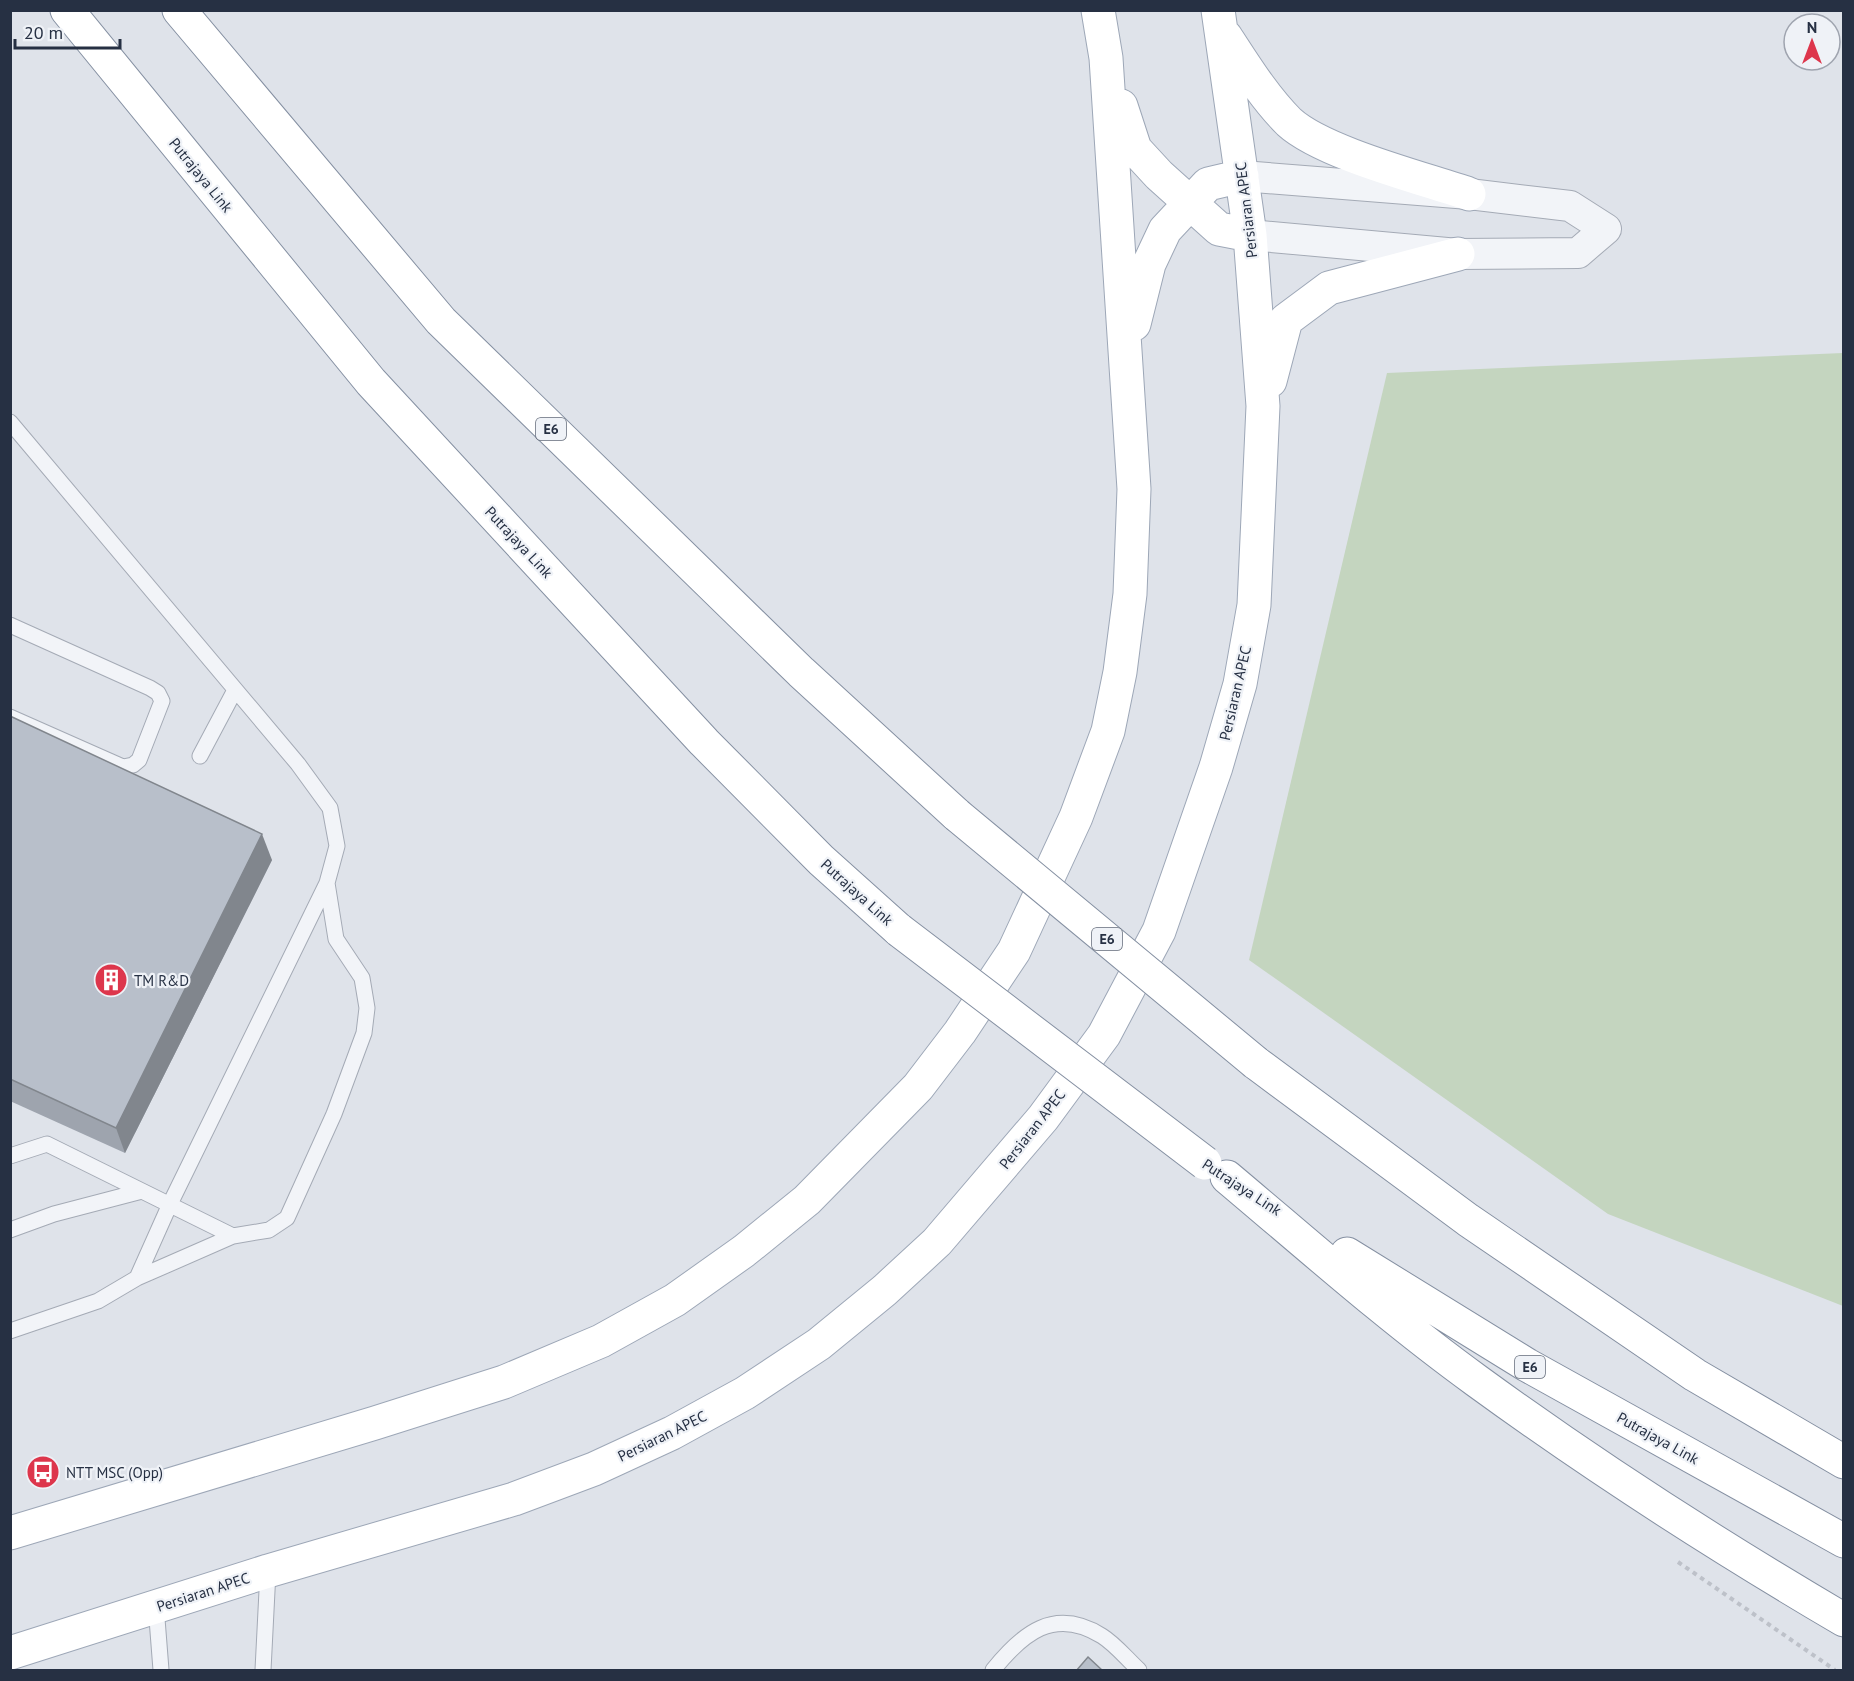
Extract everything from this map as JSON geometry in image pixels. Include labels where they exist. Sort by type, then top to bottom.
[{"type":"main road","name":"Putrajaya Link","points":[[67,10],[370,382],[704,742],[821,860],[899,930],[1216,1170],[1386,1280],[1527,1365],[1844,1541]]},
{"type":"main road","name":"E6","points":[[179,10],[441,321],[793,664],[957,815],[1256,1063],[1468,1221],[1695,1375],[1844,1462]]},
{"type":"main road","points":[[10,1533],[504,1382],[601,1341],[675,1300],[744,1251],[807,1200],[918,1087],[960,1032],[1014,951],[1076,817],[1108,731],[1120,672],[1130,594],[1134,489],[1127,352],[1106,58],[1098,10]]},
{"type":"main road","points":[[1220,20],[1260,88],[1290,123],[1321,143],[1469,194]]},
{"type":"main road","name":"Persiaran APEC","points":[[10,1653],[74,1635],[156,1606],[268,1571],[513,1499],[594,1469],[728,1403],[819,1344],[885,1290],[937,1242],[989,1185],[1043,1118],[1104,1035],[1159,931],[1190,848],[1240,684],[1254,605],[1263,406],[1250,235],[1220,20]]},
{"type":"main road","points":[[1106,58],[1135,148],[1219,229],[1250,235]]},
{"type":"main road","points":[[1127,352],[1149,264],[1165,230],[1208,184],[1242,176]]},
{"type":"main road","points":[[1263,406],[1286,320],[1329,288],[1458,254]]},
{"type":"main road","points":[[1216,1170],[1392,1315],[1477,1381],[1752,1566],[1844,1620]]},
{"type":"main road","points":[[1785,1427],[1844,1438]]},
{"type":"street","points":[[1242,176],[1469,194],[1570,206],[1606,229],[1578,253],[1458,254],[1250,235]]},
{"type":"lane","points":[[10,422],[235,690],[330,808],[337,846],[327,883],[170,1204],[137,1278]]},
{"type":"lane","points":[[10,625],[150,688],[158,693],[162,701],[139,760],[133,765],[123,767],[10,717]]},
{"type":"lane","points":[[200,756],[235,690]]},
{"type":"lane","points":[[10,1331],[98,1301],[137,1278],[233,1236],[269,1230],[287,1218],[334,1113],[364,1033],[367,1008],[362,978],[336,939],[327,883]]},
{"type":"lane","points":[[10,1156],[47,1144],[233,1236]]},
{"type":"lane","points":[[10,1230],[54,1214],[142,1191]]},
{"type":"lane","points":[[263,1671],[268,1571]]},
{"type":"lane","points":[[156,1606],[161,1671]]},
{"type":"lane","points":[[993,1671],[1011,1648],[1029,1632],[1052,1625],[1076,1623],[1102,1636],[1139,1671]]},
{"type":"green space","points":[[1844,353],[1843,1306],[1608,1214],[1249,960],[1387,373]]},
{"type":"building","name":"TM R&D","points":[[10,716],[262,834],[116,1128],[10,1079]]},
{"type":"building","points":[[1088,1657],[1103,1671],[1076,1671]]},
{"type":"place","name":"TM R&D","points":[[111,980]]},
{"type":"place","name":"NTT MSC (Opp)","points":[[43,1472]]}]
